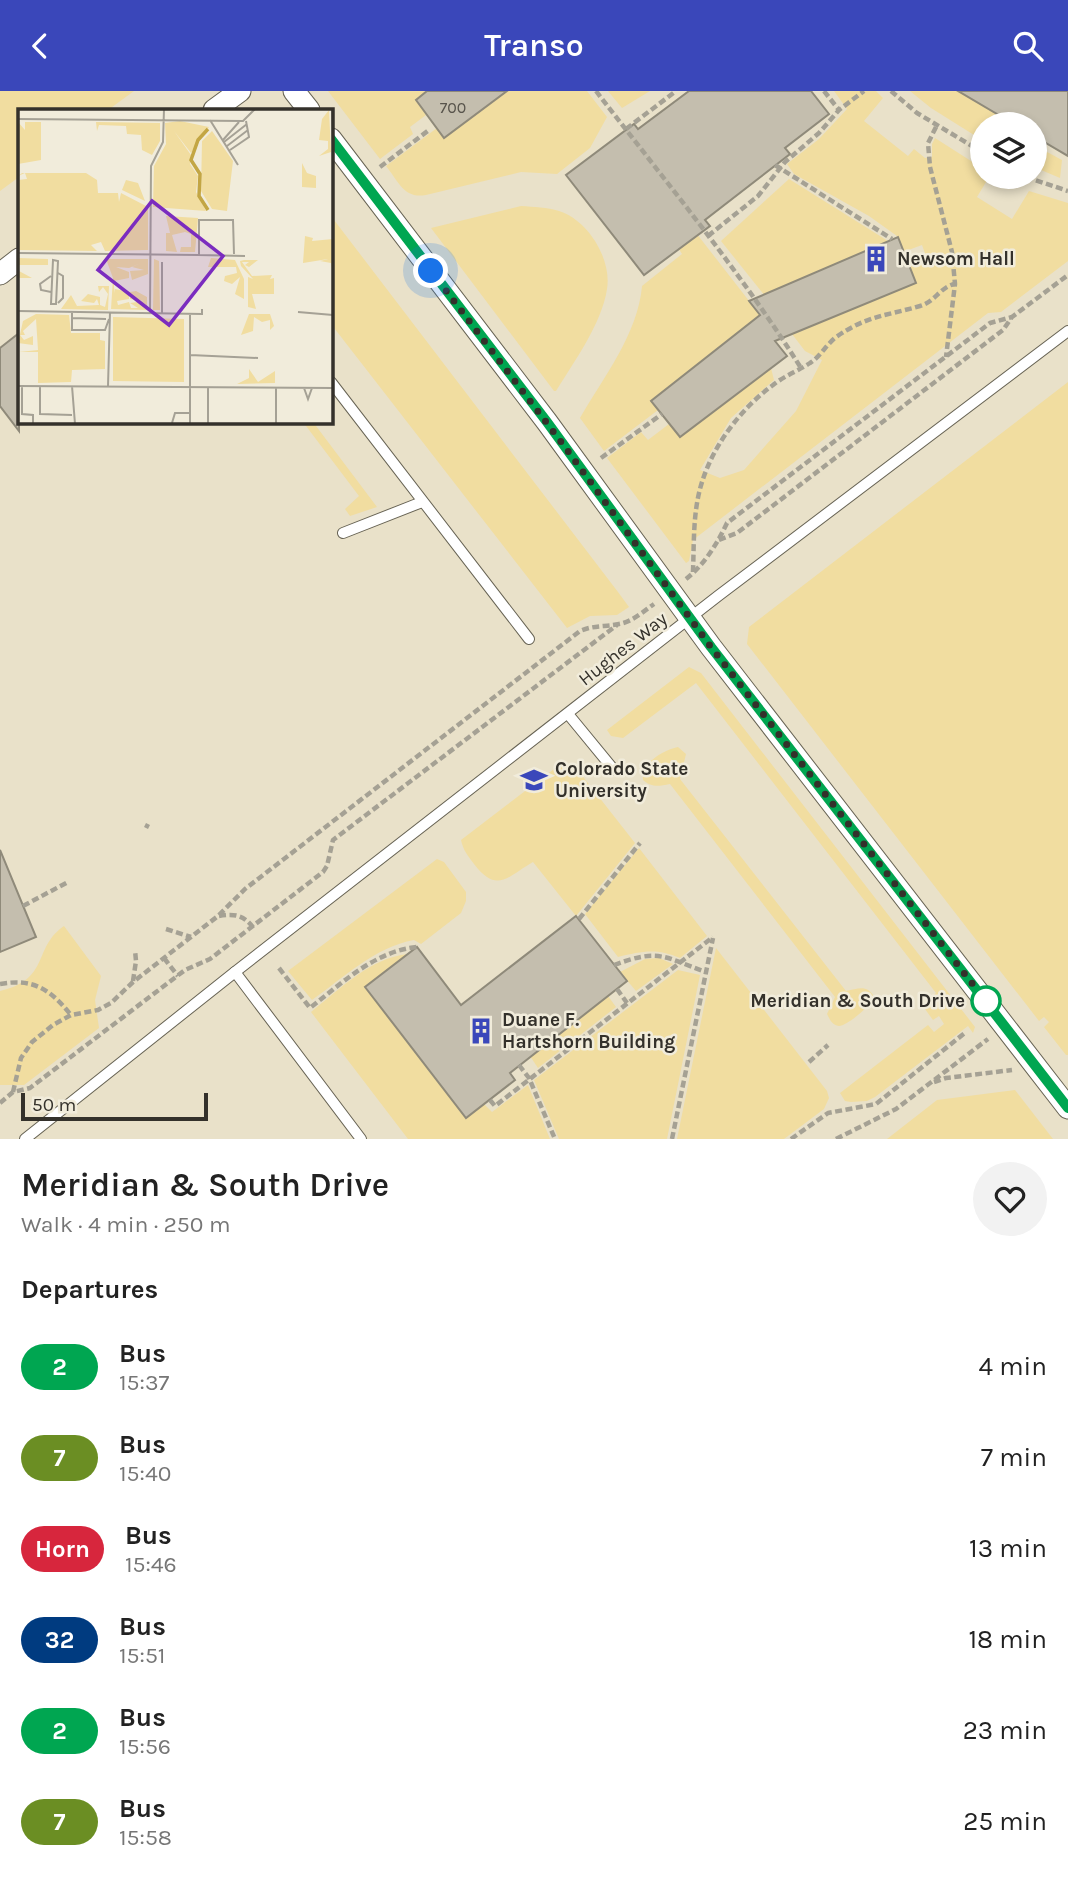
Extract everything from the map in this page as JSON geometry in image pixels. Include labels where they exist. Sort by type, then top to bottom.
[{"type":"street","points":[[215,109],[240,91]]},
{"type":"street","points":[[294,91],[308,109]]},
{"type":"street","points":[[332,140],[547,422],[691,618],[1068,1108]]},
{"type":"street","points":[[0,274],[18,260]]},
{"type":"lane","name":"Hughes Way","points":[[25,1139],[235,972],[691,618],[1068,331]]},
{"type":"lane","points":[[332,383],[529,639]]},
{"type":"lane","points":[[343,533],[422,502]]},
{"type":"lane","points":[[568,714],[614,770]]},
{"type":"lane","points":[[235,972],[361,1139]]},
{"type":"path","points":[[597,91],[708,236],[782,337],[801,368]]},
{"type":"path","points":[[626,129],[676,91]]},
{"type":"path","points":[[824,91],[839,110]]},
{"type":"path","points":[[708,236],[758,196],[777,167],[819,133],[839,110],[864,91]]},
{"type":"path","points":[[892,92],[936,127],[970,145]]},
{"type":"path","points":[[936,127],[928,143],[930,167],[952,252],[955,284],[946,357]]},
{"type":"path","points":[[379,168],[429,130]]},
{"type":"path","points":[[777,167],[892,239]]},
{"type":"path","points":[[1047,184],[1068,191]]},
{"type":"path","points":[[719,540],[737,533],[1003,331],[1012,317],[1068,275]]},
{"type":"path","points":[[693,573],[694,529],[699,492],[710,461],[729,430],[748,407],[774,384],[813,362],[833,339],[856,324],[882,314],[923,306],[946,287],[955,284]]},
{"type":"path","points":[[686,579],[719,540],[727,523],[990,323],[1012,317]]},
{"type":"path","points":[[600,459],[662,414]]},
{"type":"path","points":[[13,1093],[21,1058],[32,1042],[53,1025],[71,1015],[105,1007],[218,916],[245,889],[580,631],[594,625],[628,622],[650,606]]},
{"type":"path","points":[[0,1103],[13,1093],[30,1088],[178,976],[211,959],[254,928],[323,872],[333,840],[617,625]]},
{"type":"path","points":[[579,919],[640,843]]},
{"type":"path","points":[[23,905],[68,882]]},
{"type":"path","points":[[218,916],[243,916],[254,928]]},
{"type":"path","points":[[166,929],[191,937]]},
{"type":"path","points":[[490,1100],[495,1105],[713,937],[672,1139]]},
{"type":"path","points":[[279,968],[310,1008],[383,955],[416,947]]},
{"type":"path","points":[[133,982],[135,950]]},
{"type":"path","points":[[614,965],[654,954],[706,972]]},
{"type":"path","points":[[164,958],[178,976]]},
{"type":"path","points":[[0,984],[16,981],[34,983],[71,1015]]},
{"type":"path","points":[[617,989],[627,1003]]},
{"type":"path","points":[[836,1139],[887,1114],[1005,1026]]},
{"type":"path","points":[[791,1139],[828,1113],[876,1104],[966,1032]]},
{"type":"path","points":[[809,1062],[828,1045]]},
{"type":"path","points":[[519,1065],[529,1078],[555,1139]]},
{"type":"path","points":[[929,1084],[946,1078],[1010,1070]]},
{"type":"shaded area","name":"Colorado State University","points":[[0,91],[1068,91],[1068,1139],[0,1139]]},
{"type":"shaded area","points":[[0,91],[134,91],[109,109],[18,109],[18,178],[0,191]]},
{"type":"shaded area","points":[[328,91],[427,91],[416,100],[426,115],[410,127],[413,134],[380,159]]},
{"type":"shaded area","points":[[507,91],[587,91],[607,117],[590,148],[557,174],[521,172],[418,196],[407,192],[386,166],[437,128],[445,137]]},
{"type":"shaded area","points":[[608,91],[650,91],[622,108]]},
{"type":"shaded area","points":[[834,91],[876,91],[883,98],[864,121],[908,156],[914,149],[925,158],[932,157],[935,138],[970,160],[970,189],[982,189],[977,197],[1012,219],[1029,191],[1068,203],[1068,261],[1001,312],[988,313],[693,540],[689,561],[686,563],[607,458],[641,432],[648,440],[669,424],[680,437],[771,368],[774,380],[731,418],[700,470],[720,478],[744,470],[796,411],[822,360],[805,351],[792,334],[916,283],[910,266],[927,259],[922,245],[903,252],[897,236],[869,216],[794,174],[787,164],[819,139],[847,109]]},
{"type":"shaded area","points":[[910,91],[958,91],[994,112],[970,112],[970,132]]},
{"type":"shaded area","points":[[1047,152],[1062,160],[1060,178],[1047,172]]},
{"type":"shaded area","points":[[789,179],[888,241],[765,296],[721,241]]},
{"type":"shaded area","points":[[521,206],[550,209],[570,216],[596,242],[606,265],[607,289],[599,315],[556,391],[431,228]]},
{"type":"shaded area","points":[[332,217],[629,607],[617,615],[590,616],[567,628],[332,325]]},
{"type":"shaded area","points":[[693,229],[760,315],[652,400],[658,410],[604,451],[580,418],[627,338],[639,304],[642,286],[682,254],[675,243]]},
{"type":"shaded area","points":[[1068,382],[1066,1055],[1044,1027],[1049,1022],[1044,1017],[1039,1021],[747,644],[749,627]]},
{"type":"shaded area","points":[[304,423],[314,423],[377,507],[350,516],[345,509],[359,496]]},
{"type":"shaded area","points":[[689,667],[701,673],[975,1027],[973,1033],[968,1026],[867,1101],[845,1101],[840,1093],[928,1025],[934,1032],[944,1024],[939,1016],[933,1020],[922,1005],[936,993],[696,683],[623,738],[611,736],[607,730]]},
{"type":"shaded area","points":[[678,747],[686,754],[680,779],[846,991],[865,989],[874,997],[864,1010],[848,1023],[839,1026],[832,1022],[827,1014],[835,997],[670,784],[659,786],[643,780],[646,768],[654,758]]},
{"type":"shaded area","points":[[573,766],[567,771],[569,776],[577,769],[635,843],[576,916],[533,862],[509,877],[496,881],[482,873],[474,864],[464,850],[461,840],[554,769]]},
{"type":"shaded area","points":[[639,848],[707,936],[680,958],[649,951],[618,957],[585,914]]},
{"type":"shaded area","points":[[437,859],[444,862],[466,892],[461,913],[421,944],[414,940],[373,956],[312,1000],[288,971]]},
{"type":"shaded area","points":[[64,926],[101,976],[95,1000],[99,1028],[24,1085],[0,1085],[0,991],[27,979],[54,935]]},
{"type":"shaded area","points":[[716,948],[827,1091],[829,1098],[824,1109],[784,1139],[677,1139]]},
{"type":"shaded area","points":[[408,954],[466,1118],[484,1104],[492,1112],[528,1085],[550,1139],[408,1139],[311,1012],[368,968]]},
{"type":"shaded area","points":[[659,958],[673,964],[636,991],[620,972],[645,959]]},
{"type":"shaded area","points":[[678,970],[700,975],[667,1139],[559,1139],[534,1080]]},
{"type":"shaded area","points":[[608,996],[616,1007],[538,1068],[530,1056]]},
{"type":"shaded area","points":[[1015,1090],[1053,1139],[887,1139],[937,1100]]},
{"type":"building","points":[[427,91],[507,91],[444,138],[416,100]]},
{"type":"building","name":"Newsom Hall","points":[[689,91],[811,91],[829,114],[785,148],[790,154],[705,220],[710,226],[644,275],[566,175],[634,124],[638,129]]},
{"type":"building","points":[[958,91],[1068,91],[1068,156],[1047,144],[1047,112],[994,112]]},
{"type":"building","points":[[898,237],[916,283],[775,341],[787,356],[680,437],[651,401],[760,315],[749,301]]},
{"type":"building","points":[[18,334],[19,431],[0,406],[0,348]]},
{"type":"building","points":[[0,850],[36,937],[0,952]]},
{"type":"building","name":"Duane F. Hartshorn Building","points":[[576,916],[627,981],[510,1073],[515,1080],[466,1118],[365,987],[417,947],[461,1005]]},
{"type":"bus line","name":"2","points":[[332,140],[547,422],[711,647],[1068,1108]]},
{"type":"place","name":"Newsom Hall","points":[[876,259]]},
{"type":"place","name":"Colorado State University","points":[[534,780]]},
{"type":"place","name":"Meridian & South Drive","points":[[986,1001]]},
{"type":"place","name":"Duane F. Hartshorn Building","points":[[481,1031]]},
{"type":"route","points":[[431,271],[562,443],[711,647],[992,1009],[986,1001]]}]
